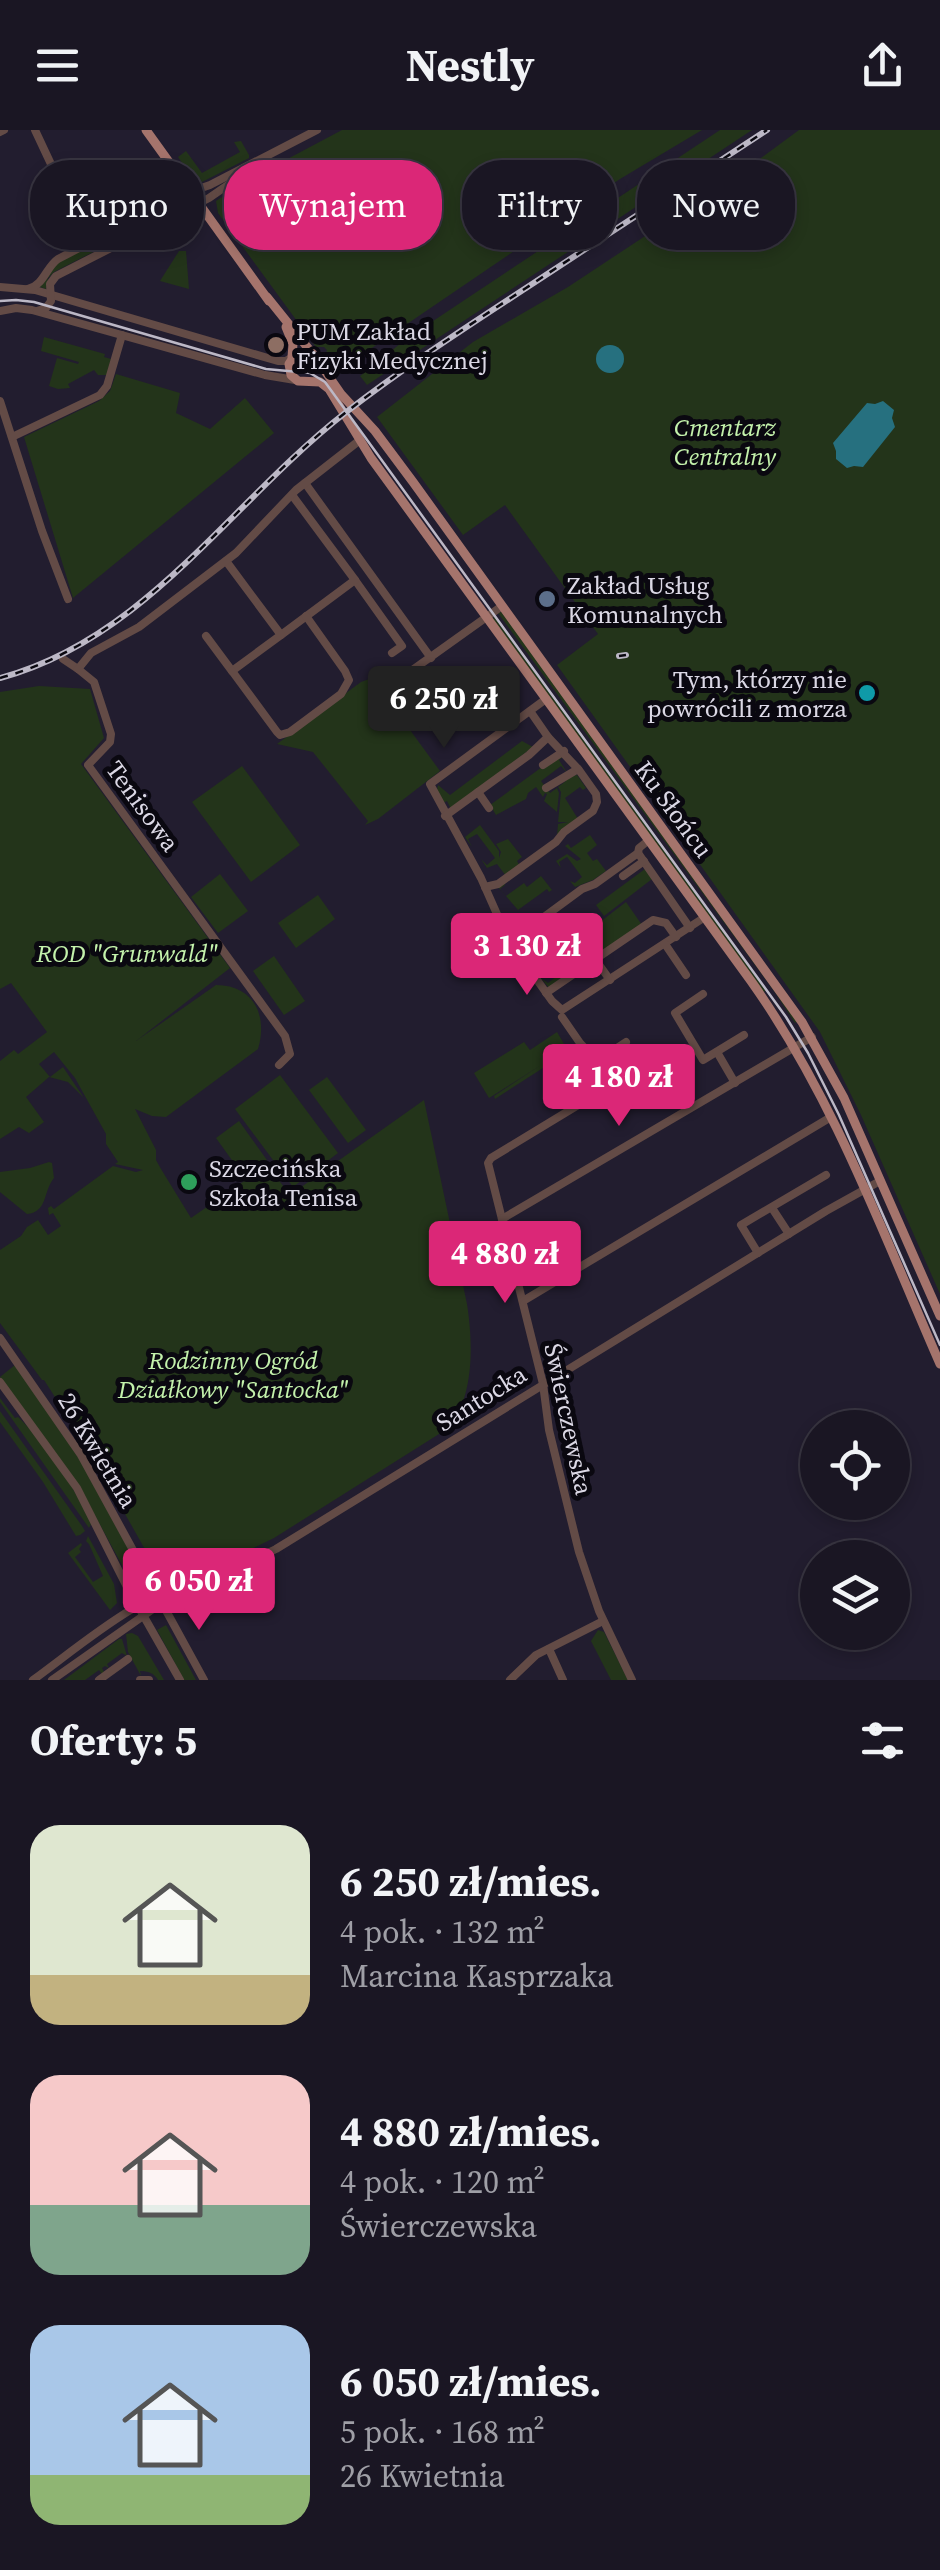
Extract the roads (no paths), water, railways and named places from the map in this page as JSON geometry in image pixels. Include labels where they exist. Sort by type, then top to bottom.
[{"type":"main road","name":"Ku Słońcu","points":[[146,130],[167,160]]},
{"type":"main road","name":"Ku Słońcu","points":[[204,211],[345,400],[375,431],[812,1037],[840,1090],[940,1316]]},
{"type":"main road","name":"Ku Słońcu","points":[[267,298],[291,336],[292,358]]},
{"type":"main road","points":[[302,352],[315,358],[317,372],[303,380],[289,370],[292,358],[302,352]]},
{"type":"main road","name":"Ku Słońcu","points":[[303,380],[320,382],[329,389],[360,440],[796,1047],[832,1117],[940,1364]]},
{"type":"street","points":[[35,130],[49,160]]},
{"type":"street","points":[[204,200],[303,133],[317,130]]},
{"type":"street","points":[[204,187],[272,154]]},
{"type":"street","points":[[28,289],[39,284],[54,262],[75,250]]},
{"type":"street","points":[[37,311],[48,306],[51,281],[58,274],[105,250]]},
{"type":"street","points":[[0,288],[52,295],[278,361],[292,358]]},
{"type":"street","points":[[0,311],[37,311],[265,376],[303,380]]},
{"type":"street","points":[[12,438],[100,395],[107,386],[122,334]]},
{"type":"street","points":[[0,400],[68,598]]},
{"type":"street","points":[[63,659],[78,669],[88,655],[130,633],[226,561],[305,483],[360,440]]},
{"type":"street","points":[[305,483],[431,658]]},
{"type":"street","points":[[292,495],[402,646],[392,653]]},
{"type":"street","points":[[226,561],[280,636]]},
{"type":"street","points":[[232,671],[355,580]]},
{"type":"street","points":[[383,691],[502,606]]},
{"type":"street","points":[[206,636],[280,736],[341,694],[349,680],[306,616]]},
{"type":"street","name":"Tenisowa","points":[[78,669],[94,682],[112,738],[88,764],[285,1036],[290,1054],[279,1065]]},
{"type":"street","points":[[546,699],[430,784],[510,942],[580,1044],[596,1061],[626,1042]]},
{"type":"street","points":[[485,887],[500,882],[560,840],[598,802],[578,769],[530,712]]},
{"type":"street","points":[[445,816],[548,737]]},
{"type":"street","points":[[543,765],[564,751]]},
{"type":"street","points":[[546,788],[578,769]]},
{"type":"street","points":[[586,780],[599,772]]},
{"type":"street","points":[[478,792],[490,805]]},
{"type":"street","points":[[649,840],[638,848],[641,857],[690,928]]},
{"type":"street","points":[[623,876],[641,857]]},
{"type":"street","points":[[510,942],[582,888],[641,857]]},
{"type":"street","points":[[562,1014],[705,917]]},
{"type":"street","points":[[546,992],[654,920],[666,923],[676,938]]},
{"type":"street","points":[[666,944],[686,975]]},
{"type":"street","points":[[596,958],[610,980]]},
{"type":"street","points":[[704,994],[674,1012],[703,1060],[744,1035]]},
{"type":"street","points":[[502,1220],[812,1037]]},
{"type":"street","points":[[717,1052],[735,1083]]},
{"type":"street","name":"Świerczewska","points":[[626,1076],[489,1160],[543,1384],[549,1430],[586,1574],[603,1621],[632,1680]]},
{"type":"street","points":[[523,1301],[832,1117]]},
{"type":"street","points":[[758,1252],[741,1225],[826,1175]]},
{"type":"street","points":[[863,1189],[880,1181]]},
{"type":"street","name":"Santocka","points":[[56,1679],[162,1603],[276,1549],[863,1189]]},
{"type":"street","points":[[772,1208],[789,1234]]},
{"type":"street","name":"26 Kwietnia","points":[[0,1338],[78,1450],[204,1680]]},
{"type":"street","points":[[0,1356],[9,1350]]},
{"type":"street","name":"26 Kwietnia","points":[[0,1382],[73,1482],[180,1680]]},
{"type":"street","name":"Santocka","points":[[33,1680],[138,1604],[189,1582],[224,1574]]},
{"type":"street","points":[[510,1680],[548,1648],[603,1621]]},
{"type":"street","points":[[548,1648],[563,1680]]},
{"type":"street","points":[[98,1680],[128,1659]]},
{"type":"street","points":[[140,1680],[148,1680]]},
{"type":"water","points":[[610,345],[620,349],[624,359],[620,369],[610,373],[600,369],[596,359],[600,349]]},
{"type":"water","points":[[883,401],[894,410],[895,427],[863,467],[847,468],[836,459],[833,443],[867,403]]},
{"type":"tram line","points":[[0,301],[34,302],[266,369],[310,373],[325,382],[786,1017],[839,1115],[940,1345]]},
{"type":"railway","points":[[0,678],[52,659],[100,633],[185,564],[304,448],[367,396],[767,130]]},
{"type":"railway","points":[[619,656],[626,655]]},
{"type":"place","name":"PUM Zakład Fizyki Medycznej","points":[[276,345]]},
{"type":"place","name":"Zakład Usług Komunalnych","points":[[547,599]]},
{"type":"place","name":"Tym, którzy nie powrócili z morza","points":[[867,693]]},
{"type":"place","name":"Szczecińska Szkoła Tenisa","points":[[189,1182]]},
{"type":"park label","name":"Cmentarz Centralny","points":[[725,442]]},
{"type":"park label","name":"ROD \"Grunwald\"","points":[[127,953]]},
{"type":"park label","name":"Rodzinny Ogród Działkowy \"Santocka\"","points":[[233,1374]]}]
